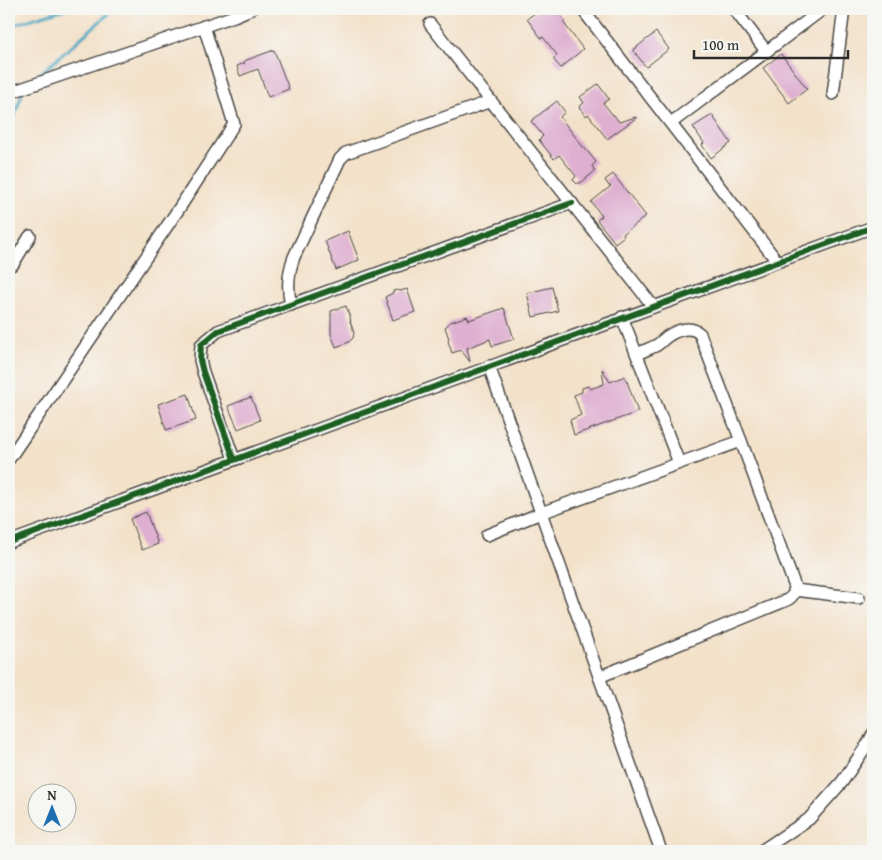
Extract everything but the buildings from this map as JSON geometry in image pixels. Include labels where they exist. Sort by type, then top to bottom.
[{"type":"street","points":[[9,93],[252,9]]},
{"type":"street","points":[[582,9],[777,261]]},
{"type":"street","points":[[734,9],[766,51]]},
{"type":"street","points":[[671,123],[823,9]]},
{"type":"street","points":[[833,94],[844,9]]},
{"type":"street","points":[[430,24],[653,306]]},
{"type":"street","points":[[9,459],[234,124],[204,26]]},
{"type":"street","points":[[291,305],[288,294],[290,268],[340,160],[346,153],[491,101]]},
{"type":"street","points":[[234,459],[200,360],[202,345],[218,332],[572,203]]},
{"type":"street","points":[[9,542],[873,226]]},
{"type":"street","points":[[9,266],[13,264],[30,236]]},
{"type":"street","points":[[622,317],[679,463]]},
{"type":"street","points":[[599,677],[786,600],[792,597],[795,590],[700,334],[692,328],[682,330],[669,336],[656,346],[637,354]]},
{"type":"street","points":[[489,366],[661,851]]},
{"type":"street","points":[[486,535],[541,513],[741,441]]},
{"type":"street","points":[[795,590],[859,598]]},
{"type":"street","points":[[761,851],[809,819],[842,782],[873,734]]},
{"type":"waterway","points":[[9,26],[65,9]]},
{"type":"waterway","points":[[32,81],[114,9]]},
{"type":"waterway","points":[[9,133],[23,91]]},
{"type":"cycle path","points":[[234,459],[200,360],[201,345],[218,331],[572,203]]},
{"type":"cycle path","points":[[9,542],[873,227]]}]
